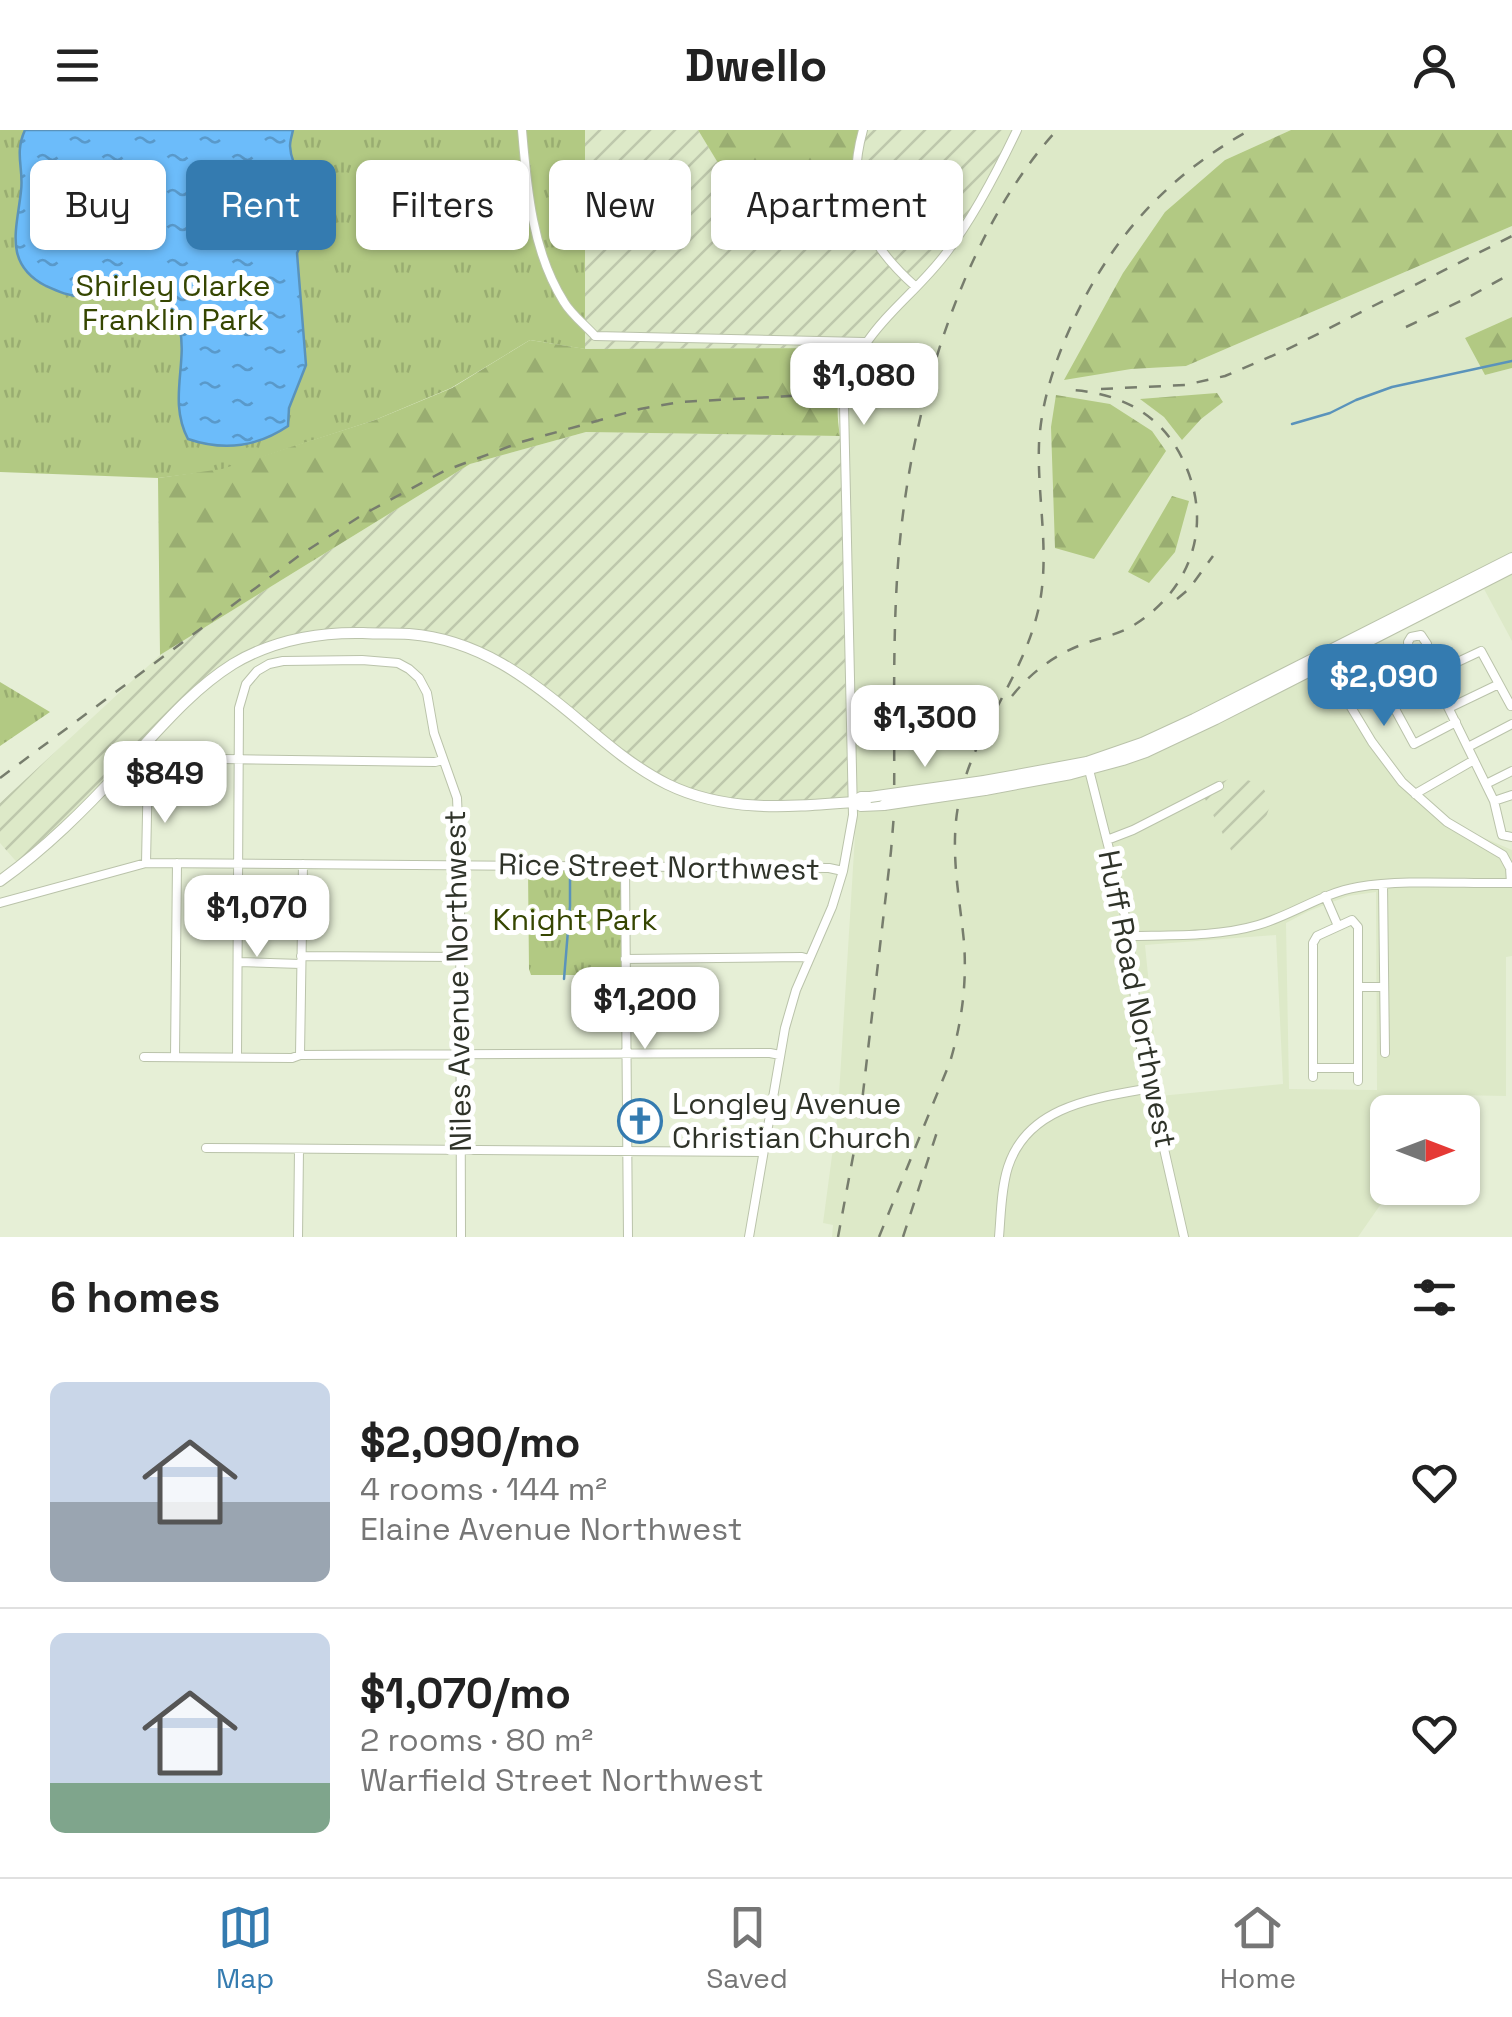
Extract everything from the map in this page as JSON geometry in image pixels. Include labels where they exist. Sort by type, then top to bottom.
[{"type":"main road","points":[[0,880],[74,820],[208,681],[263,649],[293,640],[324,634],[410,634],[484,653],[538,686],[635,766],[702,798],[772,807],[853,802],[861,797],[870,801],[1123,760],[1188,734],[1512,558]]},
{"type":"main road","points":[[1322,659],[1512,568]]},
{"type":"street","points":[[522,130],[527,188],[542,260],[565,305],[595,336],[864,342]]},
{"type":"street","points":[[862,130],[855,170],[865,225],[885,258],[916,287]]},
{"type":"street","points":[[749,1237],[790,1008],[832,907],[848,847],[853,802],[844,405],[849,377],[864,342],[946,254],[1017,130]]},
{"type":"street","points":[[1404,622],[1411,637]]},
{"type":"street","points":[[1420,635],[1426,639],[1422,654],[1409,651],[1411,637],[1420,635]]},
{"type":"street","points":[[1456,722],[1414,744],[1389,698],[1481,651],[1512,708]]},
{"type":"street","points":[[1422,654],[1494,800],[1502,835],[1512,838]]},
{"type":"street","points":[[1128,936],[1246,928],[1280,918],[1346,889],[1384,884],[1511,883],[1510,868],[1499,851],[1448,822],[1386,763],[1322,659]]},
{"type":"street","name":"Niles Avenue Northwest","points":[[237,1057],[240,700],[246,684],[258,671],[282,661],[398,663],[419,678],[426,692],[434,734],[457,798],[460,1237]]},
{"type":"street","points":[[1449,708],[1499,684]]},
{"type":"street","points":[[1468,747],[1512,724]]},
{"type":"street","points":[[146,864],[148,766],[156,758],[443,760]]},
{"type":"street","points":[[1415,794],[1474,760]]},
{"type":"street","name":"Huff Road Northwest","points":[[1088,766],[1123,904],[1136,1022],[1184,1237]]},
{"type":"street","points":[[1486,784],[1512,771]]},
{"type":"street","points":[[1107,840],[1220,786]]},
{"type":"street","points":[[1494,800],[1512,795]]},
{"type":"street","points":[[175,1057],[178,862]]},
{"type":"street","name":"Rice Street Northwest","points":[[0,902],[146,864],[178,862],[843,871]]},
{"type":"street","points":[[300,1054],[303,864]]},
{"type":"street","points":[[625,867],[628,1237]]},
{"type":"street","points":[[1384,884],[1385,1054]]},
{"type":"street","points":[[1325,896],[1338,926]]},
{"type":"street","points":[[1358,1068],[1313,1072],[1312,943],[1317,936],[1352,920],[1358,927],[1358,987],[1358,1068],[1358,1081]]},
{"type":"street","points":[[238,962],[460,957]]},
{"type":"street","points":[[626,958],[810,960]]},
{"type":"street","points":[[1358,987],[1384,988]]},
{"type":"street","points":[[144,1057],[780,1055]]},
{"type":"street","points":[[999,1237],[1010,1163],[1034,1126],[1066,1107],[1151,1088]]},
{"type":"street","points":[[206,1148],[763,1152]]},
{"type":"street","points":[[298,1237],[299,1150]]},
{"type":"shaded area","points":[[585,130],[698,130],[716,160],[711,160],[711,250],[948,250],[926,288],[860,348],[585,349],[585,250],[691,250],[691,160],[585,160]]},
{"type":"shaded area","points":[[859,130],[1018,130],[963,224],[963,160],[859,160]]},
{"type":"shaded area","points":[[1018,130],[1291,130],[1225,160],[1131,369],[1186,366],[1512,226],[1512,317],[1465,338],[1485,375],[1512,368],[1512,641],[1477,576],[1322,654],[1397,774],[1415,794],[1461,828],[1512,850],[1512,956],[1506,957],[1506,1096],[1370,1095],[1370,1205],[1380,1205],[1358,1237],[832,1237],[833,1225],[823,1223],[838,1111],[857,803],[842,606],[844,549],[838,401],[844,372],[932,250],[963,250],[963,206]],"holes":[[[1376,892],[1377,1090],[1289,1089],[1286,923],[1348,896]],[[1276,935],[1283,1084],[1160,1096],[1145,945]]]},
{"type":"shaded area","points":[[586,432],[840,436],[842,606],[857,803],[723,806],[647,771],[486,653],[380,629],[304,637],[218,669],[21,867],[0,843],[0,803],[160,655],[470,464]]},
{"type":"shaded area","points":[[1231,778],[1261,785],[1270,799],[1263,825],[1232,852],[1201,791]]},
{"type":"green space","name":"Shirley Clarke Franklin Park","points":[[0,130],[585,130],[585,160],[549,160],[549,250],[585,250],[585,349],[530,340],[451,388],[375,420],[222,470],[158,478],[0,472]]},
{"type":"green space","points":[[698,130],[859,130],[859,160],[716,160]]},
{"type":"green space","points":[[1291,130],[1512,130],[1512,226],[1186,366],[1131,369],[1064,380],[1123,273],[1165,212],[1225,160]]},
{"type":"green space","points":[[1512,317],[1512,368],[1485,375],[1465,338]]},
{"type":"green space","points":[[530,340],[586,349],[860,348],[840,390],[840,436],[586,432],[470,464],[160,655],[158,478],[222,469],[375,420],[452,388]]},
{"type":"green space","points":[[1217,393],[1223,402],[1182,440],[1164,417],[1140,399]]},
{"type":"green space","points":[[1056,395],[1110,404],[1152,431],[1166,451],[1094,559],[1055,548],[1051,427]]},
{"type":"green space","points":[[1172,496],[1189,501],[1175,552],[1149,583],[1128,572]]},
{"type":"green space","points":[[0,682],[50,712],[0,746]]},
{"type":"green space","name":"Knight Park","points":[[622,870],[622,975],[531,975],[528,871]]},
{"type":"water","points":[[25,130],[293,130],[293,160],[186,160],[186,250],[298,250],[306,365],[289,408],[288,426],[264,439],[240,445],[188,439],[179,399],[178,323],[169,305],[152,287],[78,296],[32,277],[23,267],[16,244],[22,183],[20,146]]},
{"type":"waterway","points":[[1292,424],[1392,387],[1512,361]]},
{"type":"waterway","points":[[564,979],[570,871]]},
{"type":"railway","points":[[838,1237],[860,1119],[891,851],[896,595],[913,451],[944,334],[966,277],[1022,174],[1057,130]]},
{"type":"railway","points":[[879,1237],[950,1062],[958,1032],[965,957],[956,867],[956,821],[970,765],[1019,665],[1038,611],[1044,549],[1039,444],[1052,375],[1082,302],[1140,216],[1190,169],[1250,130]]},
{"type":"railway","points":[[1101,389],[1185,385],[1225,376],[1286,350],[1512,236]]},
{"type":"railway","points":[[1406,327],[1512,273]]},
{"type":"railway","points":[[1012,696],[1055,658],[1129,628],[1151,613],[1182,576],[1192,554],[1196,531],[1192,482],[1173,442],[1136,408],[1106,396],[1071,390]]},
{"type":"railway","points":[[859,393],[911,393]]},
{"type":"railway","points":[[0,778],[300,555],[362,515],[444,471],[521,442],[640,409],[680,402],[827,394]]},
{"type":"railway","points":[[1177,599],[1213,556]]},
{"type":"railway","points":[[903,1237],[937,1132]]},
{"type":"place","name":"Longley Avenue Christian Church","points":[[640,1121]]}]
